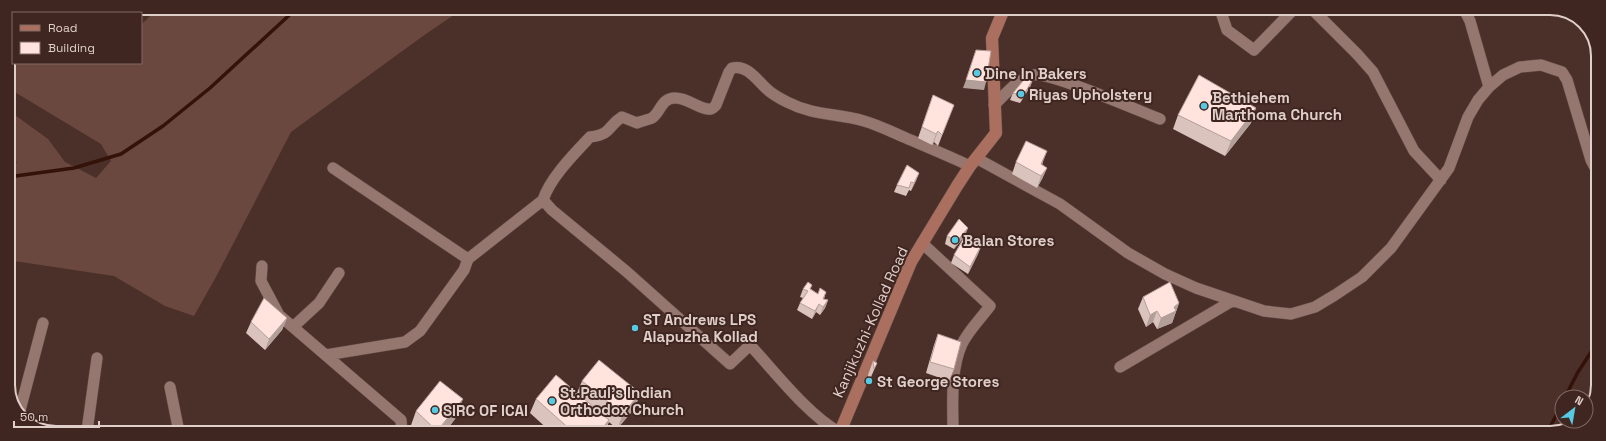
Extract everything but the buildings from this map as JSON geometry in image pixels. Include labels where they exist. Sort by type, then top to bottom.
[{"type":"main road","name":"Kanjikuzhi-Kollad Road","points":[[842,426],[911,262],[973,162],[996,133],[992,38],[1002,15]]},
{"type":"street","points":[[1222,15],[1227,30],[1254,50],[1288,15]]},
{"type":"street","points":[[1318,15],[1365,62],[1380,84],[1404,135],[1414,151],[1441,180]]},
{"type":"street","points":[[1467,15],[1470,21],[1489,87]]},
{"type":"street","points":[[326,355],[405,342],[420,330],[464,270],[468,259],[543,200],[546,191],[554,180],[590,137],[601,136],[609,131],[617,120],[622,117],[637,123],[652,117],[667,100],[681,99],[708,109],[713,109],[729,72],[732,68],[736,67],[750,72],[769,91],[781,99],[800,108],[821,114],[852,118],[871,123],[973,162],[1060,204],[1128,253],[1165,274],[1196,288],[1264,311],[1291,314],[1316,307],[1362,277],[1391,248],[1449,168],[1468,117],[1478,100],[1502,75],[1520,67],[1541,65],[1562,72],[1567,80],[1591,160]]},
{"type":"street","points":[[994,105],[1016,84],[1033,75],[1042,75],[1160,119]]},
{"type":"street","points":[[333,168],[468,259]]},
{"type":"street","points":[[543,200],[552,210],[626,272],[730,364],[750,345],[816,416],[829,426]]},
{"type":"street","points":[[922,243],[990,306],[963,343],[955,368],[953,388],[953,426]]},
{"type":"street","points":[[262,266],[261,281],[279,315],[401,420],[402,426]]},
{"type":"street","points":[[293,327],[319,303],[339,273]]},
{"type":"street","points":[[1120,367],[1232,301]]},
{"type":"street","points":[[21,406],[43,323]]},
{"type":"street","points":[[87,426],[97,358]]},
{"type":"street","points":[[170,387],[178,426]]},
{"type":"shaded area","points":[[151,15],[454,15],[291,132],[217,275],[194,316],[165,306],[114,276],[15,261],[15,163],[17,163],[15,159],[15,115],[48,139],[65,162],[96,178],[111,161],[101,144],[15,92],[15,64],[142,64],[142,24]]},
{"type":"waterway","points":[[15,176],[74,168],[121,154],[163,126],[210,88],[289,15]]},
{"type":"waterway","points":[[1569,389],[1591,352]]},
{"type":"waterway","points":[[1551,426],[1554,419]]},
{"type":"place","name":"Dine In Bakers","points":[[977,73]]},
{"type":"place","name":"Riyas Upholstery","points":[[1021,94]]},
{"type":"place","name":"Bethiehem Marthoma Church","points":[[1204,106]]},
{"type":"place","name":"Balan Stores","points":[[955,240]]},
{"type":"place","name":"ST Andrews LPS Alapuzha Kollad","points":[[635,328]]},
{"type":"place","name":"St George Stores","points":[[869,381]]},
{"type":"place","name":"St.Paul's Indian Orthodox Church","points":[[552,401]]},
{"type":"place","name":"SIRC OF ICAI","points":[[435,410]]}]
